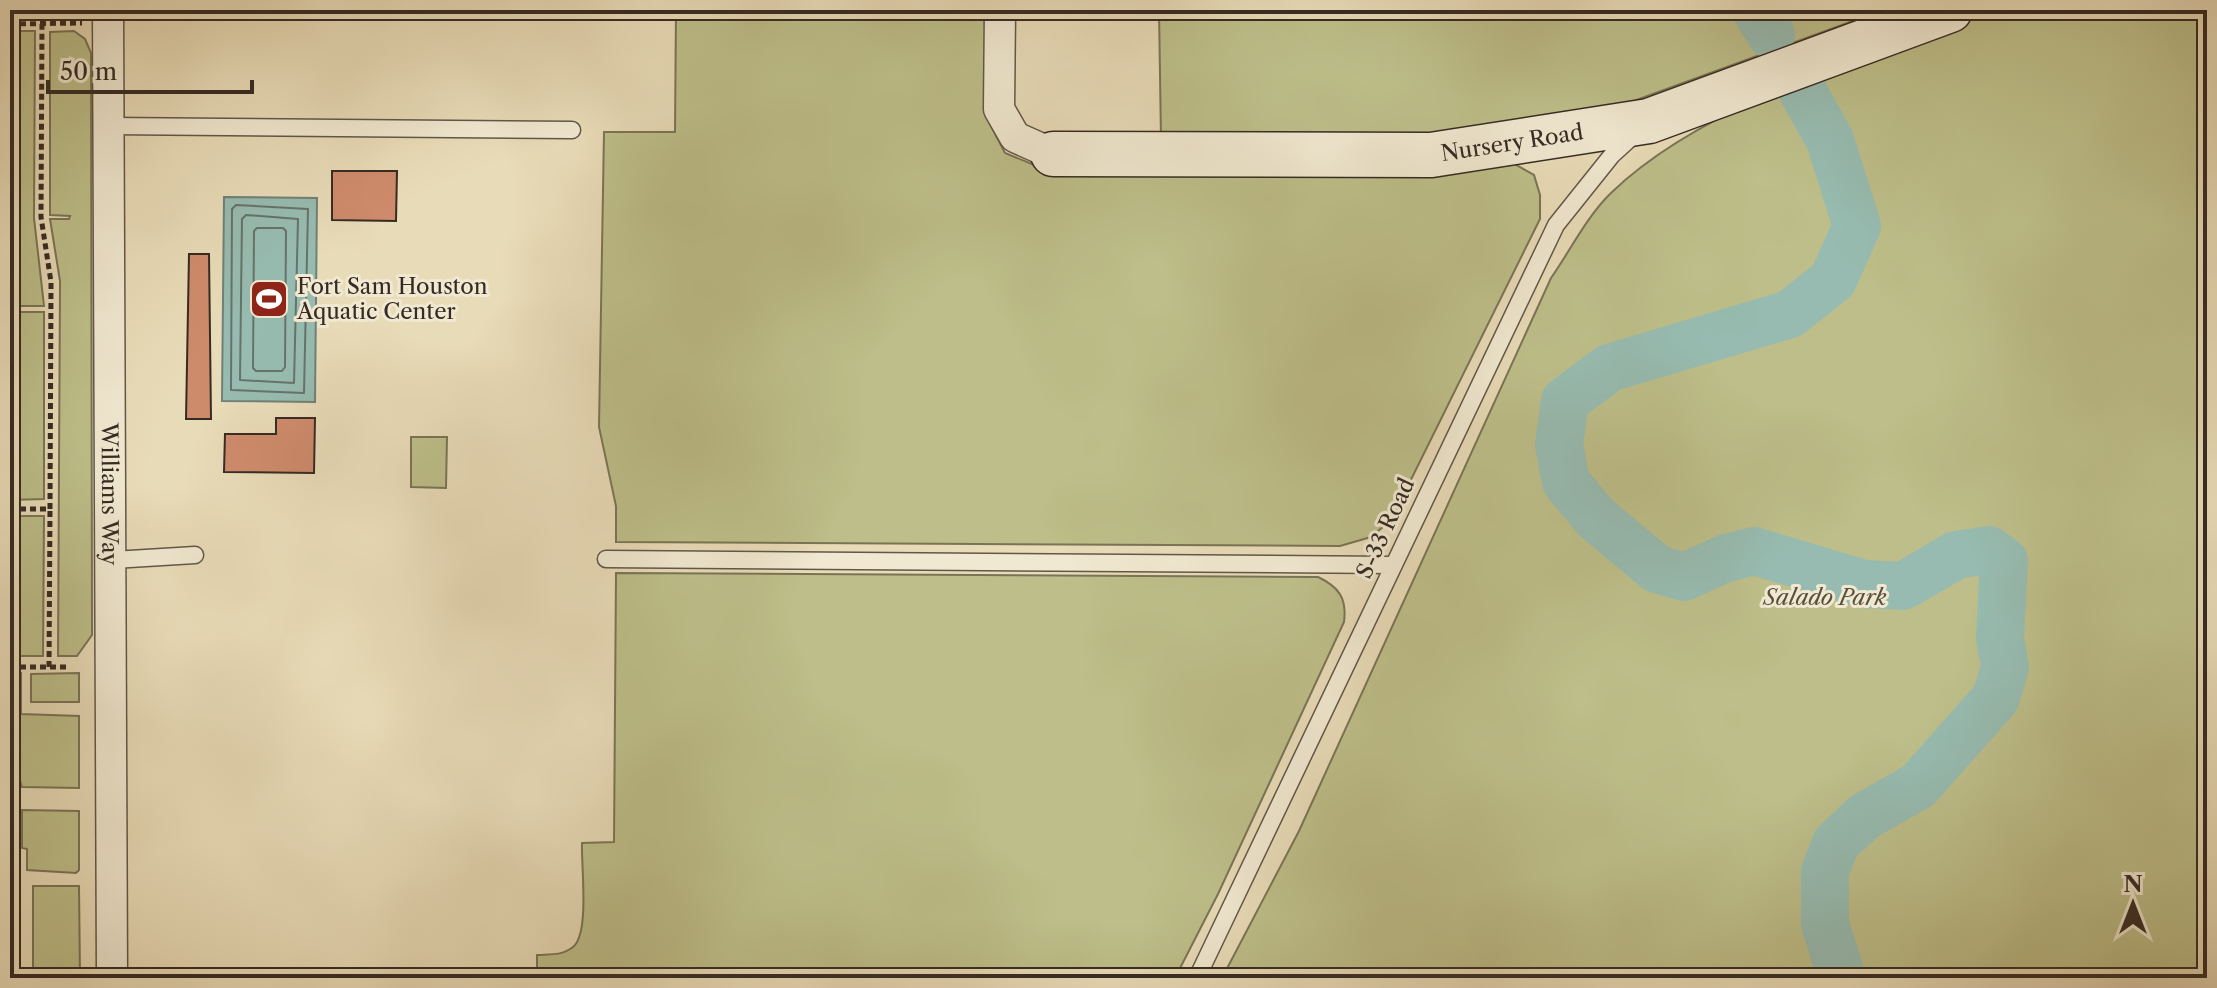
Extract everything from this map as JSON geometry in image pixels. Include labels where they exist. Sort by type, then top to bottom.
[{"type":"street","points":[[1000,10],[999,109],[1015,137],[1053,154]]},
{"type":"street","name":"Nursery Road","points":[[1053,154],[1431,155],[1649,121],[1950,10]]},
{"type":"street","name":"Williams Way","points":[[98,16],[109,126],[113,560],[112,978]]},
{"type":"lane","name":"S-33 Road","points":[[1197,978],[1556,225],[1612,155],[1649,121]]},
{"type":"lane","points":[[109,126],[572,130]]},
{"type":"lane","points":[[113,560],[195,555]]},
{"type":"lane","points":[[606,559],[1392,565]]},
{"type":"path","points":[[10,24],[42,24],[98,16]]},
{"type":"path","points":[[42,24],[41,217],[51,282],[49,667]]},
{"type":"path","points":[[10,509],[50,509]]},
{"type":"path","points":[[10,667],[69,667]]},
{"type":"green space","points":[[10,10],[75,10],[75,15],[10,14]]},
{"type":"green space","points":[[676,10],[984,10],[991,126],[1005,153],[1044,169],[1511,162],[1534,175],[1540,195],[1540,219],[1391,520],[1371,537],[1340,546],[616,542],[616,506],[599,427],[604,132],[675,132]]},
{"type":"green space","points":[[1159,10],[1883,10],[1620,106],[1424,139],[1161,139]]},
{"type":"green space","name":"Salado Park","points":[[1999,10],[2207,10],[2207,978],[1222,978],[1299,831],[1551,278],[1594,212],[1611,193],[1650,161],[1694,132],[1743,106],[1847,63]]},
{"type":"green space","points":[[10,31],[35,31],[34,218],[44,306],[10,306]]},
{"type":"green space","points":[[74,31],[85,39],[91,53],[92,635],[77,656],[58,656],[60,281],[50,219],[69,219],[70,216],[50,215],[50,32]]},
{"type":"green space","points":[[10,312],[44,312],[44,499],[10,500]]},
{"type":"green space","points":[[411,437],[447,437],[446,488],[411,487]]},
{"type":"green space","points":[[10,516],[44,516],[43,656],[10,656]]},
{"type":"green space","points":[[616,573],[1318,577],[1340,594],[1345,614],[1218,894],[1175,978],[537,978],[537,955],[565,952],[578,939],[584,898],[582,843],[614,842]]},
{"type":"green space","points":[[10,673],[21,673],[21,714],[79,716],[79,788],[22,787],[20,781],[10,781]]},
{"type":"green space","points":[[79,673],[79,702],[31,702],[31,674]]},
{"type":"green space","points":[[22,810],[79,811],[79,870],[76,873],[27,870],[27,849],[22,848]]},
{"type":"green space","points":[[33,886],[79,886],[80,978],[30,978],[33,974]]},
{"type":"water","name":"Fort Sam Houston Aquatic Center","points":[[224,197],[317,198],[315,402],[222,401]]},
{"type":"building","points":[[332,171],[397,171],[396,221],[332,220]]},
{"type":"building","points":[[189,254],[209,254],[211,419],[186,419]]},
{"type":"building","points":[[276,418],[315,418],[314,473],[224,472],[225,434],[276,434]]},
{"type":"waterway","points":[[1756,10],[1771,35]]},
{"type":"waterway","points":[[1802,90],[1830,140],[1857,226],[1833,280],[1790,314],[1609,368],[1565,401],[1559,445],[1566,482],[1596,518],[1657,569],[1684,577],[1726,558],[1754,551],[1864,584],[1903,586],[1956,555],[1989,550],[2004,561],[2000,638],[2005,667],[1996,698],[1918,786],[1865,816],[1836,843],[1825,871],[1825,924],[1842,978]]},
{"type":"place","name":"Fort Sam Houston Aquatic Center","points":[[269,299]]}]
